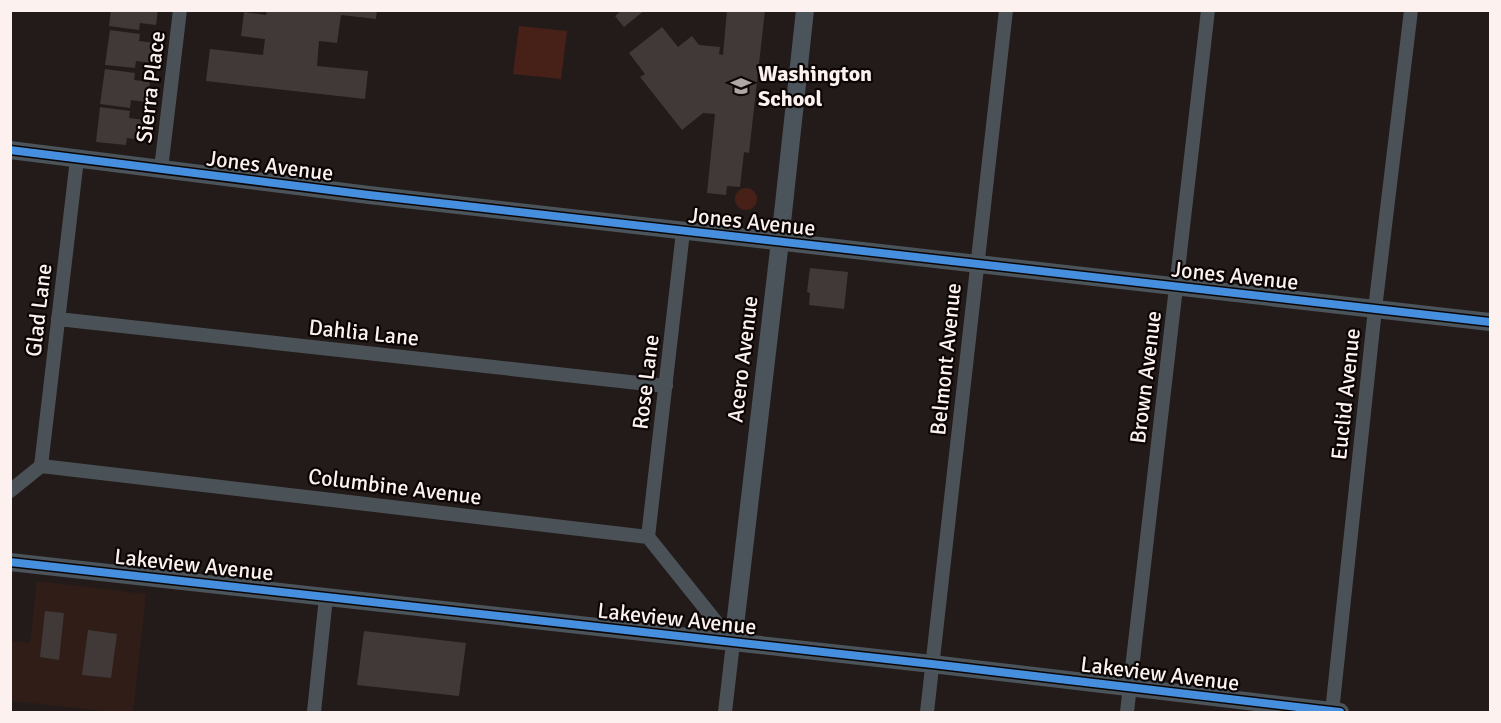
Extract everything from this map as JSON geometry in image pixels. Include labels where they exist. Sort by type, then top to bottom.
[{"type":"street","name":"Sierra Place","points":[[161,169],[180,10]]},
{"type":"street","name":"Acero Avenue","points":[[725,712],[805,10]]},
{"type":"street","name":"Belmont Avenue","points":[[927,712],[1006,10]]},
{"type":"street","name":"Brown Avenue","points":[[1127,712],[1208,10]]},
{"type":"street","name":"Euclid Avenue","points":[[1336,712],[1375,309],[1411,10]]},
{"type":"street","name":"Jones Avenue","points":[[10,150],[683,231],[1491,322]]},
{"type":"street","name":"Glad Lane","points":[[41,466],[77,159]]},
{"type":"street","name":"Rose Lane","points":[[648,537],[683,231]]},
{"type":"street","name":"Dahlia Lane","points":[[58,319],[666,386]]},
{"type":"street","points":[[10,491],[41,466]]},
{"type":"street","name":"Columbine Avenue","points":[[41,466],[648,537]]},
{"type":"street","points":[[648,537],[733,643]]},
{"type":"street","name":"Lakeview Avenue","points":[[10,562],[932,664],[1336,712]]},
{"type":"street","points":[[314,712],[326,597]]},
{"type":"shaded area","points":[[519,26],[567,31],[561,79],[513,74]]},
{"type":"shaded area","points":[[746,188],[754,191],[757,199],[754,207],[746,210],[738,207],[735,199],[738,191]]},
{"type":"shaded area","points":[[37,581],[146,594],[133,712],[112,712],[11,701],[11,641],[30,643]]},
{"type":"building","points":[[111,10],[158,10],[156,25],[140,23],[139,30],[109,26]]},
{"type":"building","points":[[267,10],[377,10],[376,19],[341,15],[337,43],[319,41],[317,66],[368,71],[365,99],[206,81],[210,49],[263,55],[265,39],[241,36],[244,12],[266,15]]},
{"type":"building","points":[[622,10],[645,10],[624,27],[615,16]]},
{"type":"building","points":[[727,10],[765,10],[749,153],[744,152],[740,187],[727,186],[726,195],[707,193],[715,114],[703,113],[682,130],[640,77],[645,74],[629,53],[662,27],[678,47],[692,36],[699,45],[720,47],[719,54],[723,55]]},
{"type":"building","points":[[110,30],[140,34],[139,41],[155,43],[152,63],[136,61],[135,68],[105,65]]},
{"type":"building","points":[[105,69],[135,73],[134,80],[150,82],[147,102],[131,100],[130,108],[100,104]]},
{"type":"building","points":[[100,107],[130,111],[129,118],[145,120],[143,140],[127,138],[126,145],[96,142]]},
{"type":"building","points":[[810,268],[848,272],[844,309],[809,305],[810,293],[807,292]]},
{"type":"building","points":[[45,611],[64,613],[59,660],[40,657]]},
{"type":"building","points":[[88,630],[117,634],[111,678],[82,675]]},
{"type":"building","points":[[364,631],[466,643],[459,696],[357,685]]},
{"type":"cycle path","points":[[10,150],[369,195],[1490,322]]},
{"type":"cycle path","points":[[10,562],[932,664],[1340,712]]},
{"type":"place","name":"Washington School","points":[[741,86]]}]
